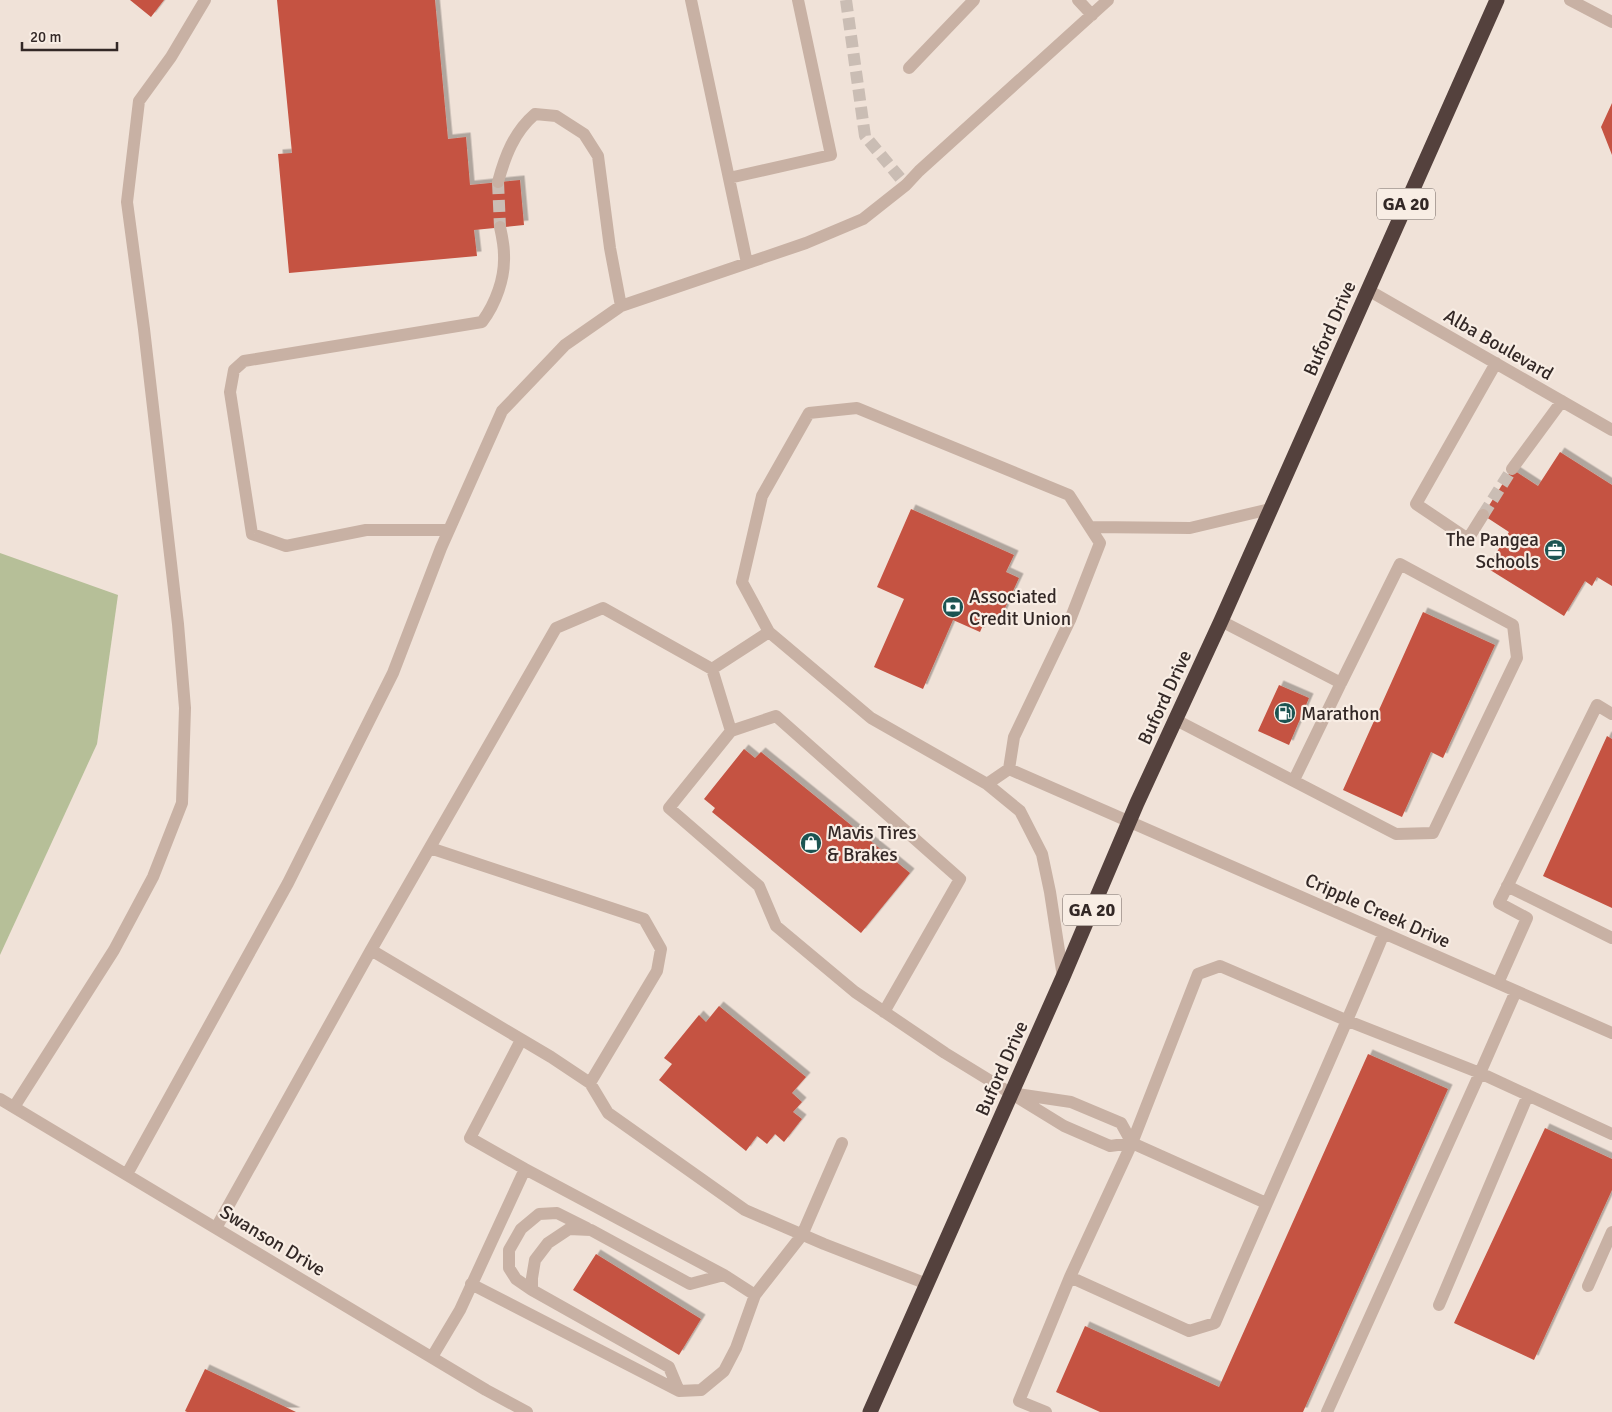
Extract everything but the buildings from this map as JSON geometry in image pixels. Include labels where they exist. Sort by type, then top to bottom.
[{"type":"highway","name":"Buford Drive","points":[[870,1412],[1012,1094],[1129,821],[1220,622],[1497,0]]},
{"type":"street","points":[[14,1107],[114,950],[152,876],[182,803],[185,708],[178,624],[144,329],[127,202],[139,102],[171,57],[205,0]]},
{"type":"street","points":[[691,0],[747,263]]},
{"type":"street","points":[[729,178],[831,155],[798,0]]},
{"type":"street","points":[[909,68],[974,0]]},
{"type":"street","points":[[1078,0],[1092,15]]},
{"type":"street","points":[[127,1174],[288,883],[393,674],[449,530],[502,411],[565,345],[621,306],[806,244],[863,219],[906,185],[919,171],[1108,0]]},
{"type":"street","points":[[1570,0],[1612,22]]},
{"type":"street","points":[[498,182],[506,155],[524,124],[535,114],[556,116],[584,134],[598,156],[610,248],[621,306]]},
{"type":"street","points":[[449,530],[366,530],[286,546],[252,534],[230,392],[234,370],[244,361],[482,322],[488,314],[500,288],[504,256],[500,227]]},
{"type":"street","name":"Alba Boulevard","points":[[1368,290],[1612,430]]},
{"type":"street","points":[[1483,515],[1468,539],[1416,504],[1496,363]]},
{"type":"street","points":[[1512,469],[1562,402]]},
{"type":"street","points":[[986,784],[1009,769],[1014,737],[1070,620],[1100,543],[1069,494],[857,408],[809,413],[762,496],[742,582],[769,632],[870,718],[986,784],[1020,811],[1042,854],[1063,977]]},
{"type":"street","points":[[1090,528],[1190,528],[1270,509]]},
{"type":"street","points":[[1176,720],[1396,834],[1434,833],[1517,658],[1513,625],[1400,564],[1294,780]]},
{"type":"street","points":[[216,1228],[371,950],[556,628],[603,608],[712,669],[731,731]]},
{"type":"street","points":[[1220,622],[1341,683]]},
{"type":"street","points":[[712,669],[769,632]]},
{"type":"street","points":[[1498,983],[1527,918],[1499,903],[1598,705],[1612,714]]},
{"type":"street","points":[[884,1012],[960,879],[776,716],[731,731],[669,808],[759,886],[776,926],[855,992],[884,1012],[945,1053],[1064,1126],[1110,1146],[1132,1143],[1266,1203]]},
{"type":"street","name":"Cripple Creek Drive","points":[[1009,769],[1612,1033]]},
{"type":"street","points":[[430,848],[644,919],[661,949],[658,971],[590,1083]]},
{"type":"street","points":[[1507,886],[1612,938]]},
{"type":"street","points":[[1070,1277],[1189,1331],[1215,1323],[1266,1203],[1348,1020],[1384,933]]},
{"type":"street","points":[[371,950],[590,1083],[608,1113],[745,1210],[824,1244],[927,1284]]},
{"type":"street","points":[[1046,1412],[1019,1401],[1070,1277],[1132,1143],[1198,974],[1220,966],[1480,1073],[1612,1134]]},
{"type":"street","points":[[1327,1412],[1516,992]]},
{"type":"street","points":[[521,1040],[470,1138],[724,1275],[755,1295]]},
{"type":"street","points":[[1012,1094],[1071,1102],[1121,1123],[1132,1143]]},
{"type":"street","points":[[1439,1305],[1528,1095]]},
{"type":"street","name":"Swanson Drive","points":[[0,1099],[527,1412]]},
{"type":"street","points":[[471,1284],[679,1392],[701,1390],[724,1370],[736,1348],[755,1295],[802,1235],[842,1143]]},
{"type":"street","points":[[432,1357],[460,1310],[525,1169]]},
{"type":"street","points":[[679,1392],[669,1367],[532,1290],[516,1279],[509,1268],[509,1250],[521,1229],[539,1214],[557,1213],[690,1284],[724,1275]]},
{"type":"street","points":[[532,1290],[535,1260],[548,1243],[570,1229],[591,1230]]},
{"type":"street","points":[[1588,1286],[1612,1232]]},
{"type":"green space","points":[[0,553],[118,595],[97,744],[0,955]]},
{"type":"tunnel","points":[[846,0],[865,136],[906,185]]},
{"type":"tunnel","points":[[498,182],[500,227]]},
{"type":"tunnel","points":[[1483,515],[1512,469]]},
{"type":"place","name":"The Pangea Schools","points":[[1555,550]]},
{"type":"place","name":"Associated Credit Union","points":[[953,607]]},
{"type":"place","name":"Marathon","points":[[1285,713]]},
{"type":"place","name":"Mavis Tires & Brakes","points":[[811,843]]}]
